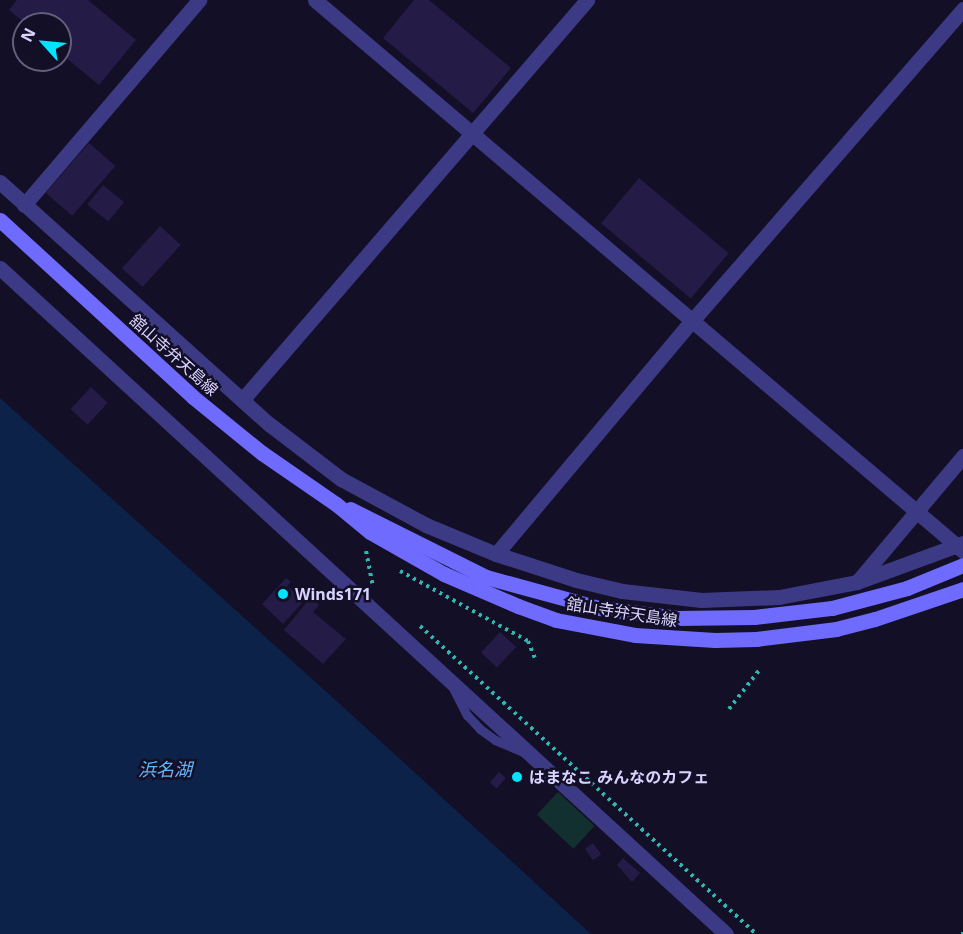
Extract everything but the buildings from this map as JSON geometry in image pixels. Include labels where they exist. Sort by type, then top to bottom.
[{"type":"main road","name":"舘山寺弁天島線","points":[[0,220],[193,397],[262,453],[336,504],[370,532],[480,591],[556,620],[635,635],[716,640],[796,635],[875,620],[963,589]]},
{"type":"main road","name":"舘山寺弁天島線","points":[[336,504],[486,577],[590,605],[657,616],[715,619],[793,614],[870,599],[907,588],[963,565]]},
{"type":"street","points":[[24,205],[200,0]]},
{"type":"street","points":[[315,0],[691,322],[961,547]]},
{"type":"street","points":[[243,399],[587,0]]},
{"type":"street","points":[[496,554],[691,322],[963,9]]},
{"type":"street","points":[[0,182],[269,424],[341,479],[426,525],[496,554],[576,580],[622,591],[701,600],[779,597],[857,582],[961,547]]},
{"type":"street","points":[[0,268],[726,934]]},
{"type":"street","points":[[857,582],[963,456]]},
{"type":"path","points":[[374,555],[366,550],[370,581],[378,589]]},
{"type":"path","points":[[397,570],[528,641],[535,658]]},
{"type":"path","points":[[413,621],[756,934]]},
{"type":"path","points":[[729,709],[760,669]]},
{"type":"green space","points":[[558,792],[595,826],[573,849],[537,815]]},
{"type":"water","name":"浜名湖","points":[[0,398],[341,705],[591,934],[0,934]]},
{"type":"place","name":"Winds171","points":[[283,594]]},
{"type":"place","name":"はまなこ みんなのカフェ","points":[[517,777]]}]
